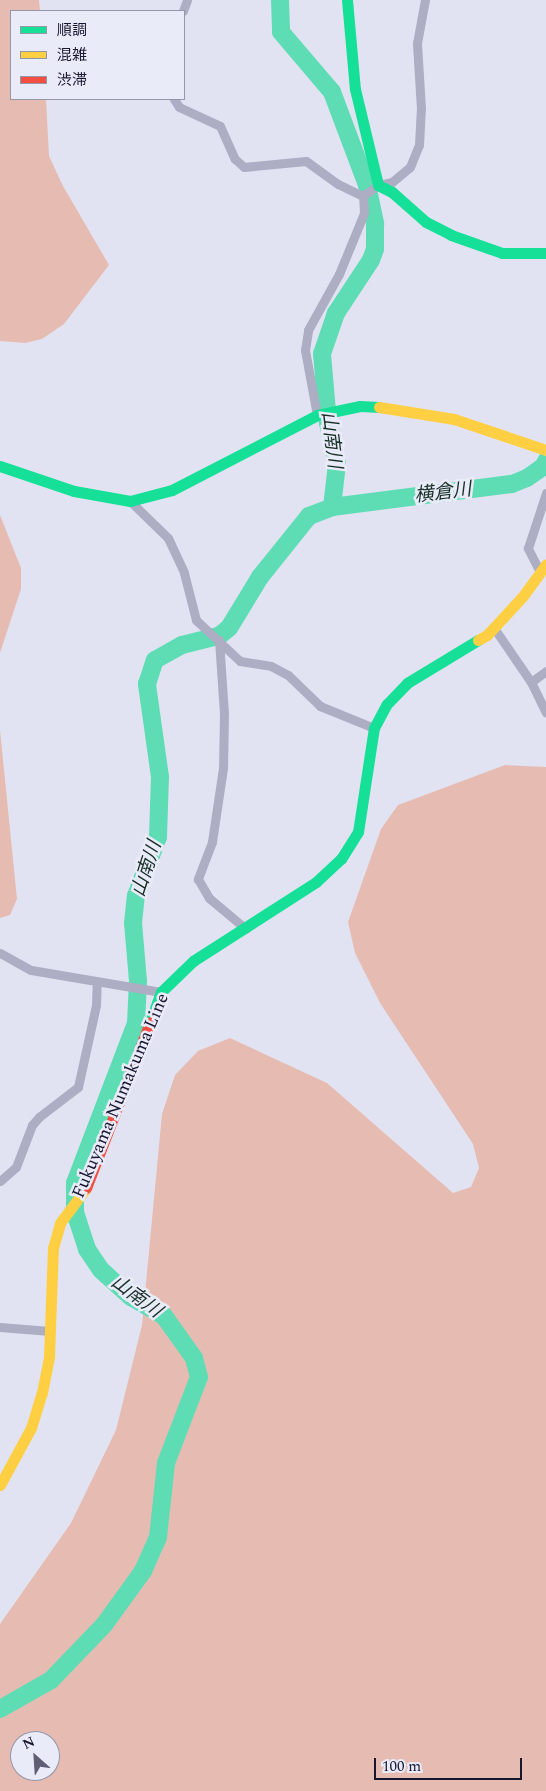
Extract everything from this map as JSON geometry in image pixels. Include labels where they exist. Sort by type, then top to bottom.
[{"type":"main road","points":[[348,0],[355,90],[378,185],[392,192],[426,222],[451,235],[502,252],[546,253]]},
{"type":"main road","points":[[0,466],[74,491],[130,501],[172,490],[317,415],[360,406],[396,407],[454,419],[543,449]]},
{"type":"main road","name":"Fukuyama Numakuma Line","points":[[0,1485],[31,1428],[42,1393],[49,1356],[53,1248],[60,1223],[79,1202],[161,992],[193,961],[246,929],[316,882],[341,859],[358,832],[374,728],[387,704],[407,683],[494,628],[543,568]]},
{"type":"street","points":[[363,196],[378,185],[392,182],[410,167],[419,145],[420,109],[417,43],[425,0]]},
{"type":"street","points":[[175,100],[179,107],[220,126],[235,159],[244,167],[306,161],[338,184],[363,196]]},
{"type":"street","points":[[317,415],[305,350],[308,330],[339,274],[364,213],[363,196]]},
{"type":"street","points":[[543,568],[528,548],[546,493]]},
{"type":"street","points":[[130,501],[168,538],[184,573],[196,620],[240,661],[271,666],[288,675],[320,706],[374,728]]},
{"type":"street","points":[[494,628],[531,682],[546,713]]},
{"type":"street","points":[[219,640],[223,768],[212,842],[198,880],[209,898],[246,929]]},
{"type":"street","points":[[531,682],[546,671]]},
{"type":"street","points":[[0,953],[31,970],[161,992]]},
{"type":"street","points":[[0,1181],[16,1167],[36,1121],[78,1087],[96,1005],[97,982]]},
{"type":"street","points":[[0,1327],[50,1331]]},
{"type":"shaded area","points":[[0,0],[39,0],[40,10],[10,10],[10,100],[46,100],[49,156],[63,186],[109,265],[64,324],[42,339],[25,343],[0,341]]},
{"type":"shaded area","points":[[0,515],[21,568],[21,589],[0,653]]},
{"type":"shaded area","points":[[0,730],[17,899],[10,915],[0,918]]},
{"type":"shaded area","points":[[505,765],[546,767],[546,1791],[0,1791],[0,1624],[71,1523],[116,1430],[142,1325],[162,1114],[175,1075],[198,1051],[230,1038],[327,1083],[453,1193],[471,1187],[479,1168],[473,1144],[380,1003],[355,953],[348,922],[381,829],[398,805]]},
{"type":"waterway","name":"山南川","points":[[280,0],[281,32],[332,92],[367,185],[375,224],[375,249],[371,260],[336,313],[322,354],[328,423],[337,464],[332,507]]},
{"type":"waterway","name":"山南川","points":[[0,1709],[51,1680],[104,1625],[143,1571],[158,1537],[166,1463],[199,1377],[194,1358],[164,1316],[131,1297],[101,1270],[87,1249],[75,1212],[75,1183],[136,1023],[138,981],[133,923],[136,896],[158,837],[160,777],[147,684],[155,660],[182,645],[219,636],[229,628],[260,577],[309,516],[332,507],[512,484],[527,478],[544,466],[546,461]]},
{"type":"traffic: fast","points":[[347,0],[355,89],[378,185],[392,192],[426,222],[451,235],[502,253],[546,253]]},
{"type":"traffic: fast","points":[[0,466],[74,491],[130,501],[172,490],[317,415],[360,406],[379,407]]},
{"type":"traffic: fast","points":[[150,1022],[161,992],[193,961],[316,882],[341,859],[358,832],[374,728],[387,704],[407,683],[478,640]]},
{"type":"traffic: slow","points":[[379,407],[454,419],[546,450]]},
{"type":"traffic: slow","points":[[478,640],[487,635],[523,596],[546,564]]},
{"type":"traffic: slow","points":[[0,1485],[31,1428],[42,1393],[49,1356],[53,1248],[60,1223],[86,1188]]},
{"type":"traffic: jam","points":[[86,1188],[150,1022]]},
{"type":"water label","name":"横倉川","points":[[443,493]]}]
